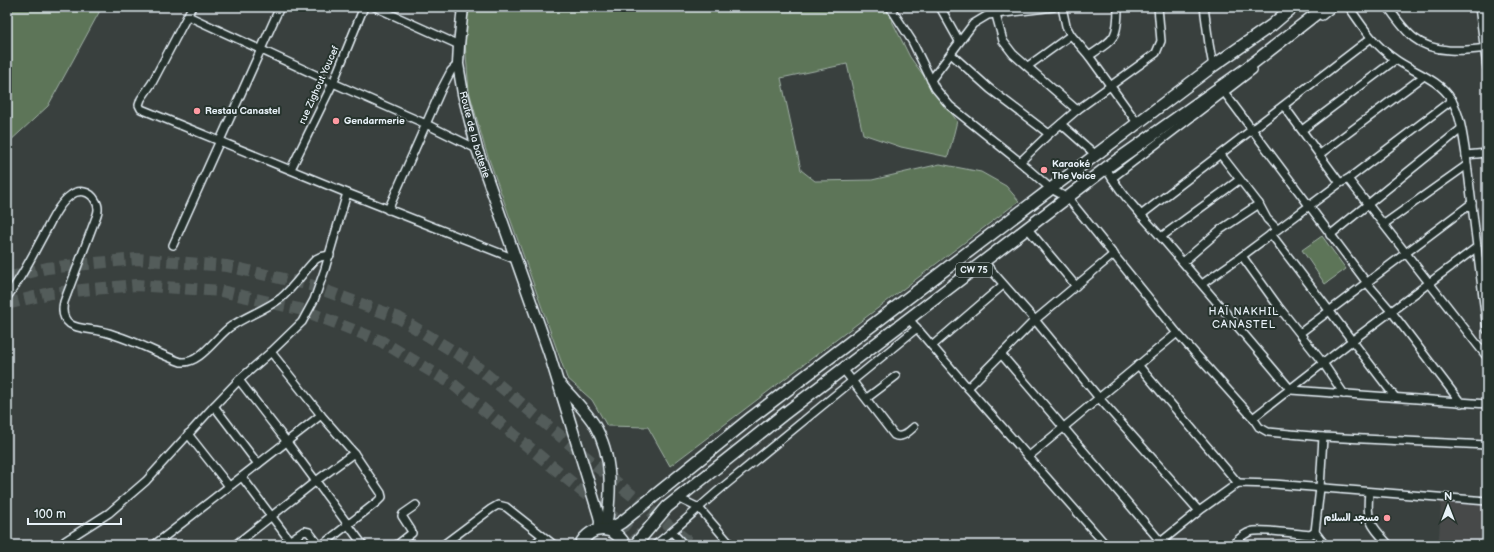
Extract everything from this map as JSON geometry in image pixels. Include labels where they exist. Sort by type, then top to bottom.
[{"type":"main road","name":"Route de la batterie","points":[[463,7],[458,64],[463,94],[477,149],[514,259],[558,381],[600,522],[605,530]]},
{"type":"main road","points":[[580,545],[588,535],[605,530],[622,522],[752,416],[1213,66],[1272,25],[1293,7]]},
{"type":"main road","name":"CW 75","points":[[635,545],[667,508],[678,498],[843,369],[1068,198],[1109,173],[1223,90],[1324,7]]},
{"type":"main road","points":[[558,381],[588,415],[604,445],[608,458],[610,474],[609,513],[605,530]]},
{"type":"main road","points":[[605,530],[616,533],[622,538],[625,545]]},
{"type":"street","points":[[192,7],[152,83],[141,99],[139,105],[142,109],[291,169],[347,194],[514,259]]},
{"type":"street","points":[[173,245],[280,7]]},
{"type":"street","name":"rue Zighout Youcef","points":[[291,169],[333,83],[364,7]]},
{"type":"street","points":[[375,7],[459,45]]},
{"type":"street","points":[[890,7],[896,14],[912,41],[939,94],[950,106],[1051,189],[1068,198],[1177,333],[1253,418],[1259,427],[1268,432],[1323,437],[1487,445]]},
{"type":"street","points":[[940,7],[960,41]]},
{"type":"street","points":[[931,80],[972,24],[988,16],[1054,7]]},
{"type":"street","points":[[1062,7],[1066,26],[1071,35],[1089,56],[1138,124]]},
{"type":"street","points":[[1089,56],[1113,37],[1118,26],[1118,7]]},
{"type":"street","points":[[1020,162],[1060,124],[1151,57],[1159,49],[1161,36],[1158,7]]},
{"type":"street","points":[[1204,7],[1213,66]]},
{"type":"street","points":[[1333,7],[1223,90],[1252,131],[1310,205],[1330,235],[1391,311],[1461,403]]},
{"type":"street","points":[[1349,7],[1371,38],[1395,60],[1424,76],[1440,87],[1452,100],[1461,129],[1466,155],[1487,330]]},
{"type":"street","points":[[1388,7],[1414,39],[1432,48],[1466,50],[1486,48]]},
{"type":"street","points":[[1479,7],[1486,48],[1487,67]]},
{"type":"street","points":[[996,15],[1003,42],[1018,60],[1028,66],[1078,110]]},
{"type":"street","points":[[188,16],[426,124],[477,149]]},
{"type":"street","points":[[1028,66],[1071,35]]},
{"type":"street","points":[[1141,215],[1221,155],[1371,38]]},
{"type":"street","points":[[951,54],[990,90],[1048,134]]},
{"type":"street","points":[[1302,130],[1395,60]]},
{"type":"street","points":[[388,210],[446,79],[450,71],[458,64]]},
{"type":"street","points":[[1320,154],[1424,76]]},
{"type":"street","points":[[1202,284],[1340,183],[1348,179],[1452,100]]},
{"type":"street","points":[[1284,106],[1340,183]]},
{"type":"street","points":[[1060,124],[1096,155]]},
{"type":"street","points":[[1330,235],[1461,129]]},
{"type":"street","points":[[1466,155],[1487,153]]},
{"type":"street","points":[[1221,155],[1277,229]]},
{"type":"street","points":[[1384,224],[1467,165]]},
{"type":"street","points":[[1109,173],[1141,215],[1162,237],[1291,390],[1487,404]]},
{"type":"street","points":[[1348,179],[1430,282],[1487,357]]},
{"type":"street","points":[[1162,237],[1239,180]]},
{"type":"street","points":[[7,297],[59,209],[72,194],[82,191],[93,197],[98,208],[95,220],[62,308],[66,320],[77,327],[128,338],[181,362],[195,359],[229,328],[281,298],[290,290],[316,259],[330,255]]},
{"type":"street","points":[[65,541],[110,513],[146,481],[239,380],[302,322],[310,308],[330,255],[347,194]]},
{"type":"street","points":[[1300,333],[1472,203]]},
{"type":"street","points":[[1182,262],[1220,230],[1258,204]]},
{"type":"street","points":[[1028,228],[1076,286]]},
{"type":"street","points":[[1271,234],[1395,397]]},
{"type":"street","points":[[1478,250],[1487,253]]},
{"type":"street","points":[[1253,418],[1291,390],[1352,340],[1430,282],[1478,250]]},
{"type":"street","points":[[968,388],[1035,320],[1114,254]]},
{"type":"street","points":[[1242,256],[1278,306],[1323,363],[1344,394]]},
{"type":"street","points":[[984,262],[1035,320],[1099,398],[1199,511]]},
{"type":"street","points":[[932,346],[1003,285]]},
{"type":"street","points":[[909,319],[1106,545]]},
{"type":"street","points":[[655,545],[917,328]]},
{"type":"street","points":[[1028,457],[1177,333]]},
{"type":"street","points":[[242,477],[291,543],[304,531],[309,532],[321,545],[382,497],[380,489],[354,453],[321,415],[271,352]]},
{"type":"street","points":[[1001,354],[1159,543],[1199,511],[1238,483],[1274,484],[1487,501]]},
{"type":"street","points":[[1138,365],[1193,428],[1238,483]]},
{"type":"street","points":[[843,369],[896,437],[904,436],[914,427]]},
{"type":"street","points":[[867,398],[896,376]]},
{"type":"street","points":[[239,380],[363,545]]},
{"type":"street","points":[[214,406],[258,464]]},
{"type":"street","points":[[154,545],[321,415]]},
{"type":"street","points":[[188,434],[229,486]]},
{"type":"street","points":[[1323,437],[1320,488],[1315,532],[1325,545]]},
{"type":"street","points":[[235,545],[354,453]]},
{"type":"street","points":[[1369,492],[1367,509],[1368,519],[1374,528],[1390,545]]},
{"type":"street","points":[[678,498],[699,508],[731,545]]},
{"type":"street","points":[[397,545],[412,533],[402,516],[416,504]]},
{"type":"street","points":[[443,545],[498,505],[506,507],[543,538],[554,545]]},
{"type":"street","points":[[1232,545],[1251,531],[1310,535],[1315,532]]},
{"type":"street","points":[[672,532],[684,545]]},
{"type":"street","points":[[533,545],[543,538]]},
{"type":"shaded area","points":[[1441,501],[1487,504],[1487,545],[1432,545],[1439,537]]},
{"type":"green space","points":[[7,7],[102,7],[48,106],[7,144]]},
{"type":"green space","points":[[470,7],[885,7],[910,57],[957,121],[948,157],[901,147],[863,134],[847,64],[781,78],[801,170],[815,181],[872,180],[940,164],[981,172],[1006,186],[1019,201],[670,466],[648,427],[607,426],[592,400],[567,378],[485,148],[469,91],[464,32]]},
{"type":"green space","points":[[1322,236],[1346,269],[1325,284],[1302,250]]},
{"type":"tunnel","points":[[7,278],[47,268],[136,259],[227,266],[310,285],[399,318],[471,362],[692,545]]},
{"type":"tunnel","points":[[7,304],[50,293],[136,285],[221,291],[303,310],[381,341],[454,385],[647,545]]},
{"type":"place","name":"Restau Canastel","points":[[197,111]]},
{"type":"place","name":"Gendarmerie","points":[[336,121]]},
{"type":"place","name":"Karaoké The Voice","points":[[1044,170]]},
{"type":"place","name":"مسجد السلام","points":[[1387,518]]},
{"type":"district","name":"HAÏ NAKHIL CANASTEL","points":[[1244,317]]}]
